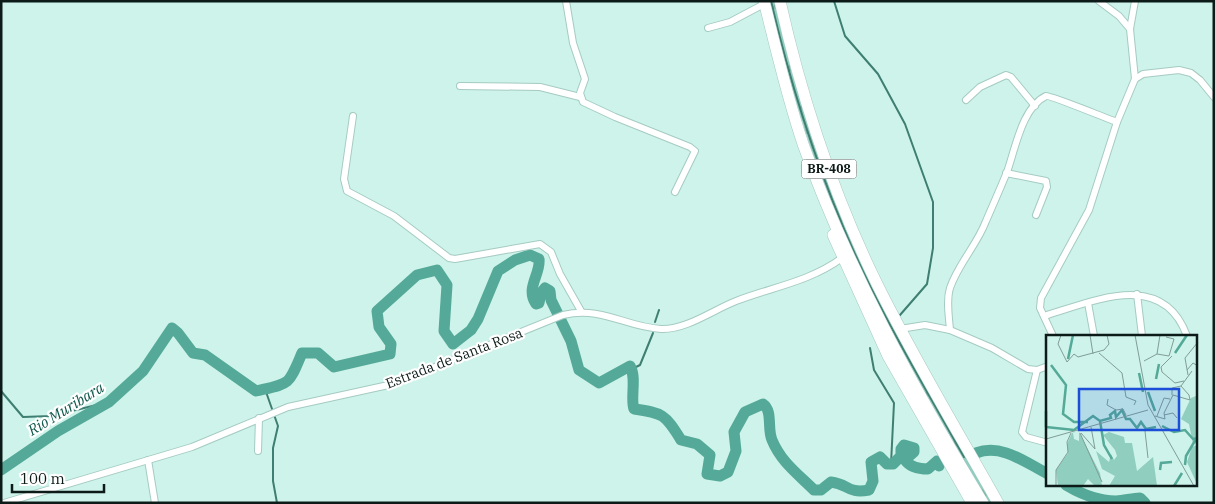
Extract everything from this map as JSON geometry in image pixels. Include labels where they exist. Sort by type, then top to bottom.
[{"type":"highway","name":"BR-408","points":[[780,1],[811,122],[838,195],[876,282],[900,329],[998,503]]},
{"type":"highway","name":"BR-408","points":[[764,3],[803,143],[843,242],[917,391],[982,503]]},
{"type":"highway","points":[[780,64],[782,88],[790,118],[842,258],[888,356],[972,503]]},
{"type":"street","points":[[566,1],[574,43],[585,79],[580,97]]},
{"type":"street","points":[[1099,1],[1119,16],[1130,29]]},
{"type":"street","points":[[1053,335],[1040,308],[1041,298],[1049,280],[1089,210],[1117,122],[1135,79],[1130,29],[1136,1]]},
{"type":"street","points":[[708,28],[730,22],[764,3]]},
{"type":"street","points":[[1135,79],[1143,74],[1180,70],[1191,73],[1200,80],[1214,97]]},
{"type":"street","points":[[966,100],[980,87],[1006,75],[1010,77],[1035,106]]},
{"type":"street","points":[[460,86],[540,87],[580,97],[590,106],[694,149],[694,155],[675,192]]},
{"type":"street","points":[[950,330],[950,290],[957,272],[980,237],[1006,173],[1018,136],[1035,106],[1045,97],[1054,96],[1076,107],[1117,122]]},
{"type":"street","points":[[353,116],[344,179],[347,191],[394,216],[449,258],[455,260],[540,244],[551,252],[560,274],[581,311]]},
{"type":"street","points":[[1006,173],[1046,181],[1047,187],[1036,214]]},
{"type":"street","name":"Estrada de Santa Rosa","points":[[4,503],[192,447],[277,411],[393,384],[563,315],[581,311],[595,312],[649,327],[668,328],[690,322],[736,301],[812,277],[842,258]]},
{"type":"street","points":[[1044,316],[1120,295],[1137,294],[1150,296],[1161,301],[1178,316],[1187,335]]},
{"type":"street","points":[[1137,294],[1142,335]]},
{"type":"street","points":[[1088,303],[1094,335]]},
{"type":"street","points":[[900,329],[925,325],[950,330],[992,348],[1028,369],[1037,370],[1046,367]]},
{"type":"street","points":[[1037,370],[1022,432],[1026,437],[1046,442]]},
{"type":"street","points":[[258,451],[259,418]]},
{"type":"street","points":[[148,460],[155,503]]},
{"type":"green space","points":[[767,1],[774,1],[791,70],[819,158],[993,503],[986,503],[937,418],[890,331],[846,240],[808,139]]},
{"type":"waterway","points":[[771,1],[803,117],[844,229],[885,316],[964,457]]},
{"type":"waterway","points":[[834,1],[845,36],[878,74],[905,124],[933,202],[933,248],[927,284],[900,315]]},
{"type":"waterway","name":"Rio Muribara","points":[[1,470],[58,431],[109,402],[143,371],[172,328],[193,353],[205,355],[256,391],[287,381],[294,372],[302,353],[318,353],[334,367],[390,354],[391,344],[379,327],[377,311],[417,275],[437,270],[447,285],[444,331],[453,344],[471,330],[478,319],[498,271],[515,260],[530,255],[539,259],[532,292],[533,298],[536,304],[539,303],[541,293],[545,288],[550,291],[551,300],[571,341],[579,370],[599,383],[630,366],[633,376],[634,409],[662,416],[681,440],[697,444],[710,455],[707,474],[720,476],[728,472],[736,451],[734,432],[745,412],[763,404],[768,411],[772,440],[780,455],[814,490],[821,490],[831,482],[856,491],[869,490],[873,481],[871,462],[880,457],[887,464],[893,464],[901,456],[901,449],[904,445],[914,448],[914,452],[905,460],[912,466],[928,469],[937,461],[939,466]]},
{"type":"waterway","points":[[655,322],[659,310]]},
{"type":"waterway","points":[[632,369],[640,365],[653,333]]},
{"type":"waterway","points":[[870,348],[874,370],[894,403],[891,464]]},
{"type":"waterway","points":[[265,389],[278,426],[273,448],[273,481],[277,503]]},
{"type":"waterway","points":[[1,391],[23,417],[51,416],[109,402]]},
{"type":"waterway","name":"Rio Muribara","points":[[976,453],[986,451],[1004,452],[1046,473]]},
{"type":"waterway","name":"Rio Muribara","points":[[1068,486],[1084,494],[1110,501],[1140,498],[1145,503]]}]
